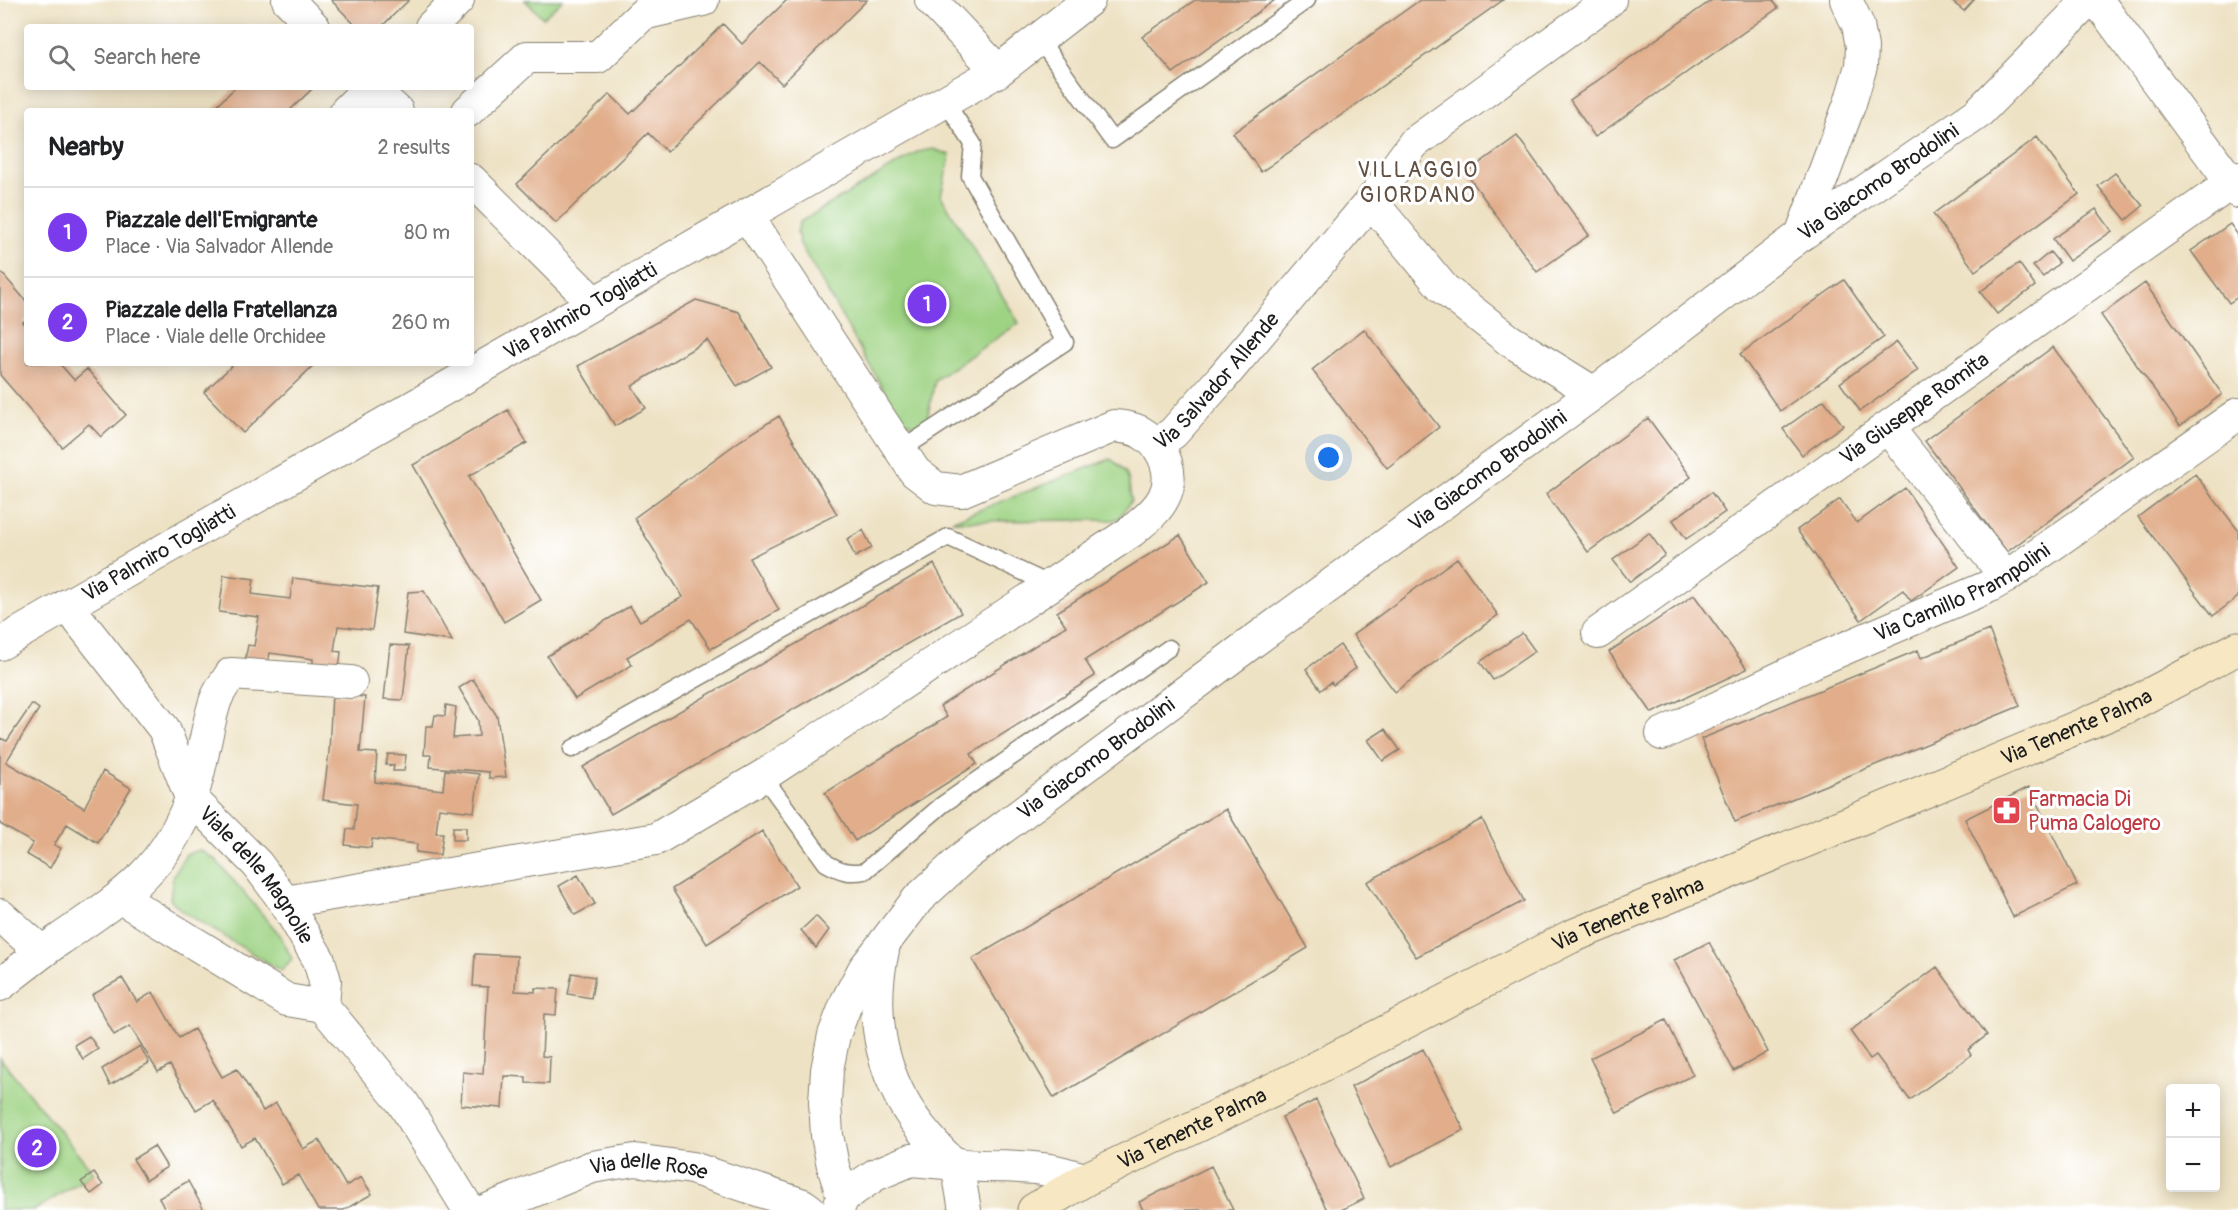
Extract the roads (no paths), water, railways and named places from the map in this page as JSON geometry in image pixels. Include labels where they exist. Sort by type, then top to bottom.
[{"type":"main road","name":"Via Tenente Palma","points":[[1034,1210],[1086,1179],[1295,1079],[1570,937],[2128,706],[2238,648]]},
{"type":"street","points":[[288,0],[311,24]]},
{"type":"street","points":[[434,24],[458,0]]},
{"type":"street","points":[[471,108],[527,57],[598,57],[643,14],[703,0]]},
{"type":"street","points":[[931,0],[998,71]]},
{"type":"street","name":"Via Palmiro Togliatti","points":[[0,644],[998,71],[1089,0]]},
{"type":"street","name":"Via Salvador Allende","points":[[747,215],[915,472],[936,488],[961,491],[1114,426],[1130,428],[1144,434],[1157,444],[1173,433],[1222,378],[1371,201],[1414,143],[1610,0]]},
{"type":"street","points":[[1801,234],[1850,103],[1861,66],[1862,47],[1858,26],[1846,0]]},
{"type":"street","name":"Via Giacomo Brodolini","points":[[841,1204],[827,1135],[825,1102],[827,1070],[834,1035],[847,1001],[864,969],[918,899],[966,855],[1251,643],[1594,393],[1801,234],[1977,114],[2089,0]]},
{"type":"street","name":"Via Giuseppe Romita","points":[[1598,633],[2236,184],[2097,0]]},
{"type":"street","points":[[349,108],[367,90]]},
{"type":"street","points":[[373,90],[394,108]]},
{"type":"street","points":[[474,183],[594,303]]},
{"type":"street","points":[[1371,201],[1444,289],[1509,340],[1594,393]]},
{"type":"street","name":"Via Camillo Prampolini","points":[[1662,734],[1815,661],[1990,586],[2238,414]]},
{"type":"street","points":[[1887,428],[2006,577]]},
{"type":"street","points":[[285,902],[656,839],[763,776],[1132,531],[1157,509],[1165,496],[1168,471],[1165,458],[1157,444]]},
{"type":"street","name":"Viale delle Magnolie","points":[[67,605],[164,729],[191,798],[257,864],[285,902],[319,960],[325,981],[323,1006]]},
{"type":"street","points":[[0,985],[42,952],[121,898],[161,855],[178,828],[191,798],[216,700],[231,674],[351,682]]},
{"type":"street","points":[[121,898],[287,1000],[323,1006],[403,1103],[469,1210]]},
{"type":"street","points":[[0,915],[42,952]]},
{"type":"street","points":[[885,940],[878,974],[876,1008],[879,1041],[889,1074],[901,1100],[917,1124],[957,1164],[965,1210]]},
{"type":"street","name":"Via delle Rose","points":[[487,1210],[592,1167],[635,1160],[692,1168],[803,1205],[810,1210]]},
{"type":"street","points":[[841,1204],[875,1175],[910,1160],[1043,1169],[1086,1179]]},
{"type":"lane","points":[[1039,39],[1112,140],[1307,0]]},
{"type":"lane","points":[[901,450],[1065,342],[970,176],[973,144],[945,101]]},
{"type":"lane","points":[[572,749],[948,537],[1051,585]]},
{"type":"lane","points":[[763,776],[826,863],[839,871],[853,873],[865,871],[942,805],[1169,648]]},
{"type":"place","name":"Piazzale dell'Emigrante","points":[[927,304]]},
{"type":"place","name":"Farmacia Di Puma Calogero","points":[[2007,811]]},
{"type":"place","name":"Piazzale della Fratellanza","points":[[37,1148]]},
{"type":"district","name":"VILLAGGIO GIORDANO","points":[[1418,182]]}]
